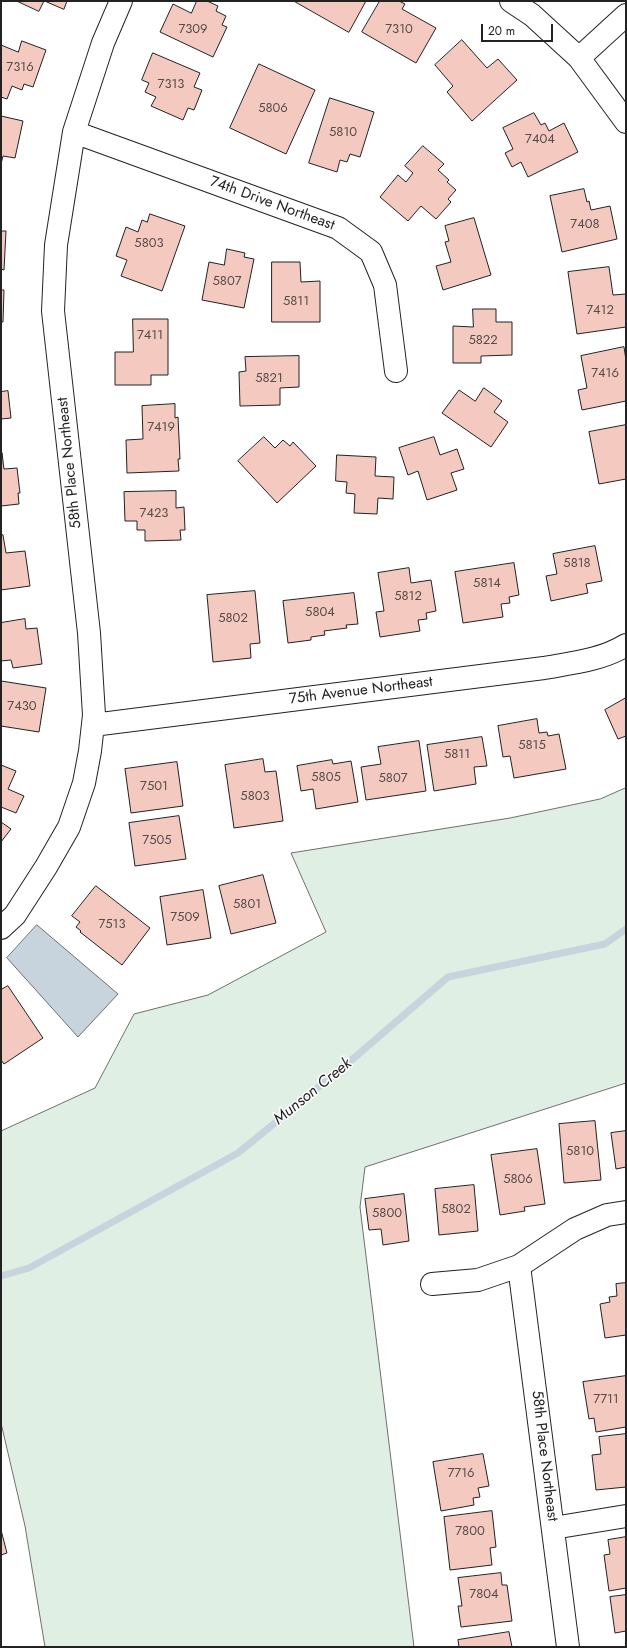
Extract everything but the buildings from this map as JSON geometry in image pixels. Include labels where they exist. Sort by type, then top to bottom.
[{"type":"street","name":"58th Place Northeast","points":[[8,922],[46,867],[69,827],[84,783],[90,751],[94,715],[89,633],[53,311],[56,245],[74,132],[103,43],[121,1]]},
{"type":"street","points":[[511,1],[532,15],[579,58],[626,122]]},
{"type":"street","points":[[579,58],[626,15]]},
{"type":"street","name":"74th Drive Northeast","points":[[74,132],[338,228],[366,248],[371,252],[385,285],[396,371]]},
{"type":"street","name":"75th Avenue Northeast","points":[[93,725],[581,662],[617,651],[626,645]]},
{"type":"street","points":[[432,1284],[478,1280],[519,1266],[575,1229],[607,1215],[626,1212]]},
{"type":"street","name":"58th Place Northeast","points":[[519,1266],[568,1647]]},
{"type":"street","points":[[553,1528],[626,1516]]},
{"type":"green space","points":[[626,788],[626,1083],[365,1167],[360,1207],[414,1647],[45,1647],[25,1526],[1,1423],[1,1131],[95,1088],[134,1014],[208,995],[326,932],[291,853],[510,818],[600,799]]},
{"type":"shaded area","points":[[37,925],[118,994],[78,1037],[7,958]]},
{"type":"waterway","name":"Munson Creek","points":[[1,1276],[29,1268],[238,1153],[347,1064],[448,977],[605,944],[626,929]]}]
